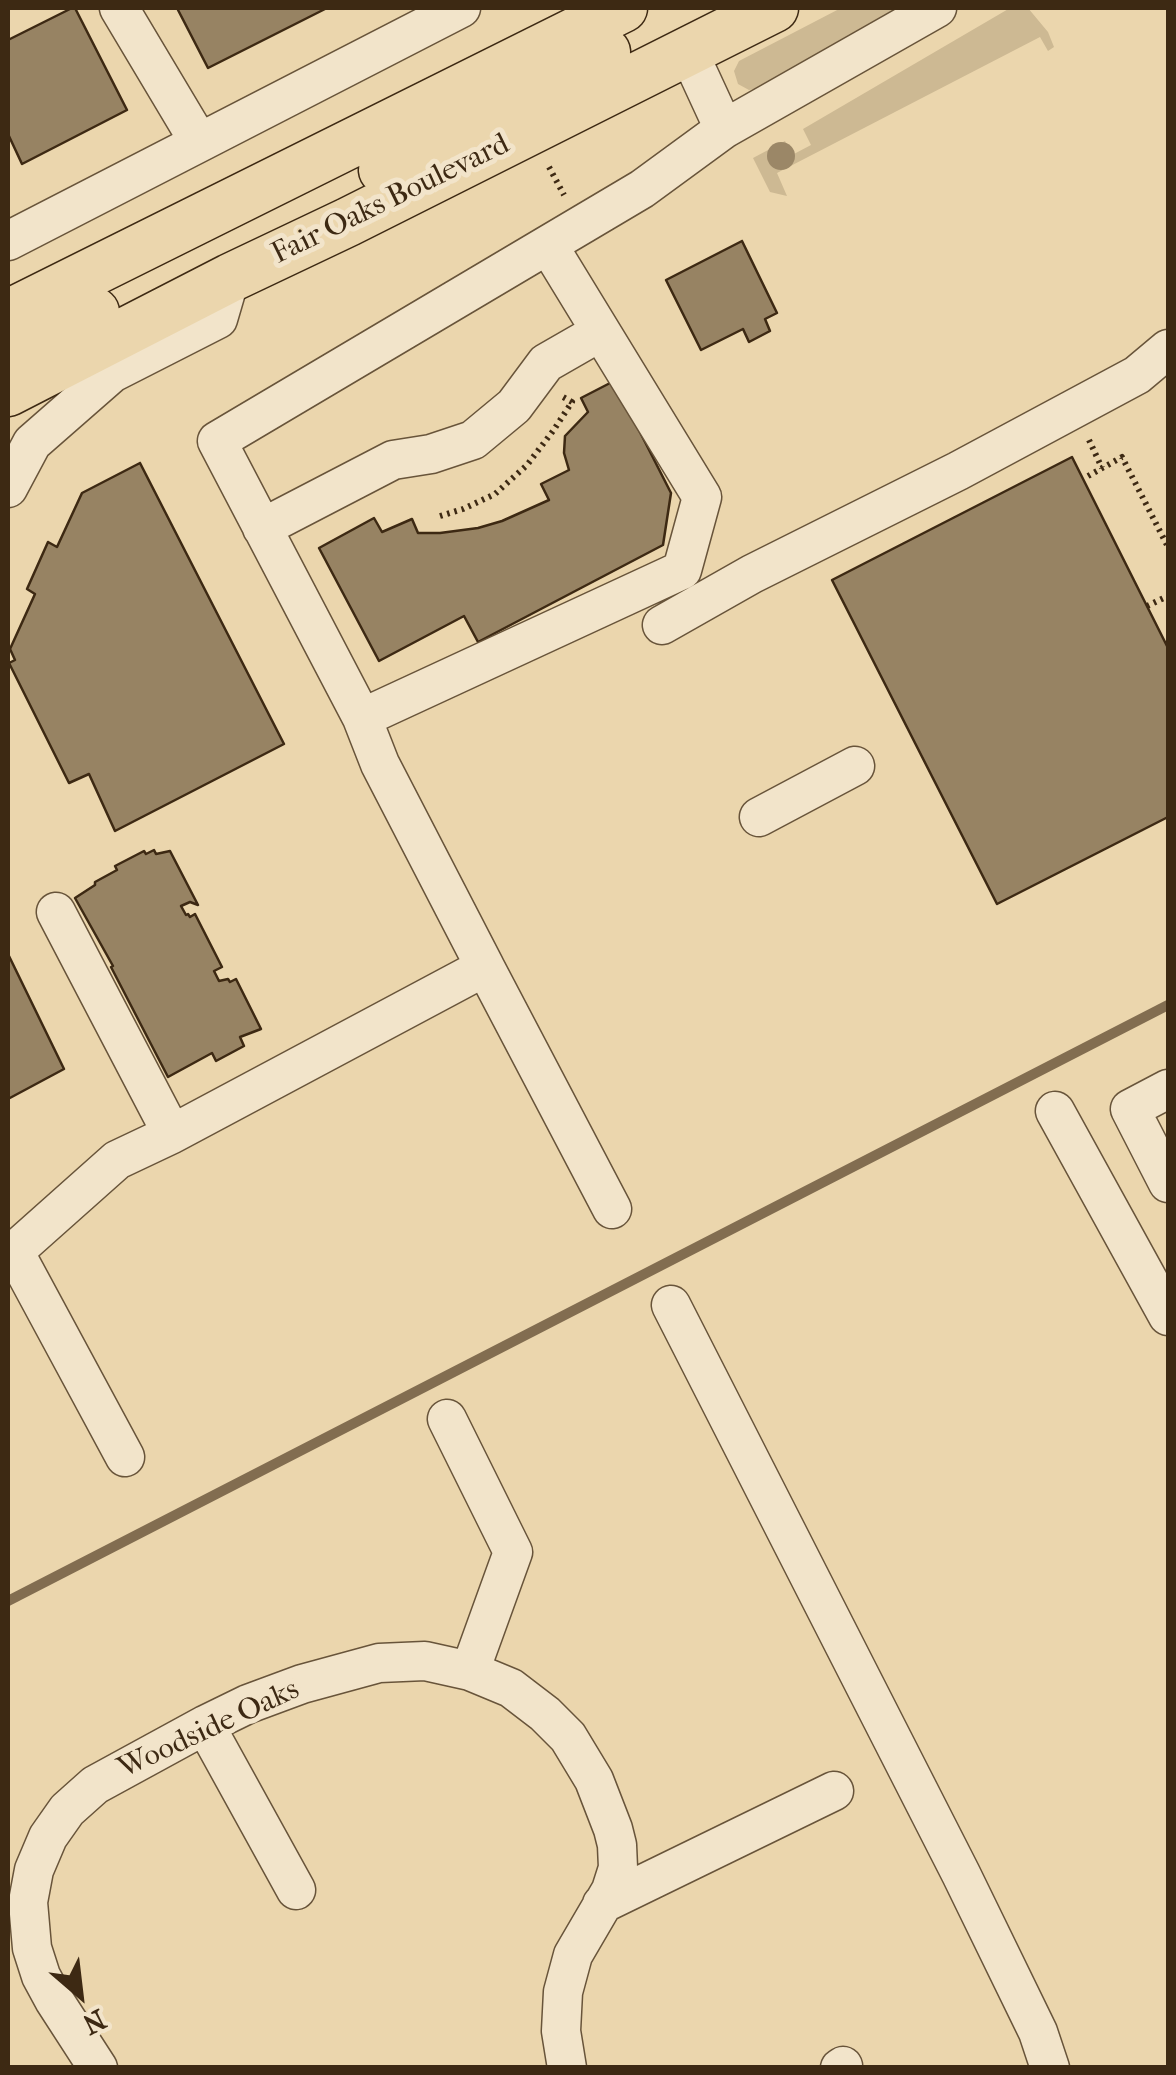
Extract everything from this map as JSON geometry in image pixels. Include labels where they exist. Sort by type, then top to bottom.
[{"type":"main road","points":[[8,314],[623,8]]},
{"type":"main road","points":[[348,222],[375,175],[626,41],[652,8]]},
{"type":"main road","name":"Fair Oaks Boulevard","points":[[8,392],[348,222],[694,29],[774,8]]},
{"type":"main road","points":[[8,353],[184,270],[230,278]]},
{"type":"street","points":[[119,8],[200,142]]},
{"type":"street","points":[[8,241],[461,8]]},
{"type":"street","points":[[612,1209],[484,967],[380,764],[362,718],[217,441],[642,189],[724,128],[936,8]]},
{"type":"street","points":[[694,29],[724,128]]},
{"type":"street","points":[[362,718],[682,570],[702,497],[548,245]]},
{"type":"street","points":[[8,488],[32,443],[112,373],[218,319],[230,278]]},
{"type":"street","points":[[262,528],[393,460],[431,454],[473,440],[514,406],[546,363],[600,332]]},
{"type":"street","points":[[662,625],[752,574],[958,471],[1137,375],[1168,348]]},
{"type":"street","points":[[759,816],[855,766]]},
{"type":"street","points":[[56,912],[172,1134]]},
{"type":"street","points":[[125,1458],[11,1255],[117,1160],[484,967]]},
{"type":"street","points":[[1168,1089],[1130,1109],[1168,1182]]},
{"type":"street","points":[[1054,1111],[1168,1316]]},
{"type":"street","points":[[671,1304],[960,1874],[1038,2032],[1050,2068]]},
{"type":"street","points":[[446,1419],[513,1552],[470,1671]]},
{"type":"street","name":"Woodside Oaks","points":[[98,2068],[54,2000],[36,1962],[21,1872],[66,1810],[96,1785],[248,1704],[379,1663],[426,1662],[470,1671],[511,1688],[546,1714],[568,1737],[594,1780],[617,1845],[618,1868],[611,1890],[573,1954],[562,1992],[561,2031],[567,2068]]},
{"type":"street","points":[[205,1725],[296,1890]]},
{"type":"street","points":[[602,1904],[834,1790]]},
{"type":"path","points":[[1088,476],[1122,457],[1168,547]]},
{"type":"path","points":[[1147,606],[1168,596]]},
{"type":"shaded area","points":[[841,8],[897,8],[760,88],[749,90],[738,84],[734,71],[739,61]]},
{"type":"shaded area","points":[[1010,8],[1028,8],[1048,32],[1054,47],[1048,51],[1040,37],[777,173],[787,196],[770,192],[753,158],[785,141],[792,155],[811,145],[803,129]]},
{"type":"building","points":[[72,8],[127,110],[22,164],[8,134],[8,40]]},
{"type":"building","points":[[177,8],[327,8],[208,68]]},
{"type":"building","points":[[742,241],[777,313],[765,319],[770,331],[749,342],[743,329],[701,350],[666,280]]},
{"type":"building","points":[[614,381],[671,493],[663,545],[478,642],[464,616],[379,661],[319,548],[374,518],[382,532],[412,519],[418,533],[440,533],[502,521],[549,500],[541,484],[569,470],[565,436],[588,412],[581,398]]},
{"type":"building","points":[[1072,457],[1168,648],[1168,817],[997,904],[832,580]]},
{"type":"building","points":[[140,463],[284,744],[115,831],[89,774],[69,783],[9,663],[15,660],[10,649],[35,594],[27,589],[48,542],[57,547],[82,493]]},
{"type":"building","points":[[154,850],[156,854],[170,851],[198,905],[190,902],[181,906],[186,915],[195,914],[222,967],[214,971],[219,981],[236,979],[261,1029],[240,1037],[244,1046],[216,1061],[212,1053],[168,1077],[75,898],[117,870],[115,866]]},
{"type":"building","points":[[8,954],[64,1069],[8,1099]]},
{"type":"waterway","points":[[8,1601],[1168,1005]]}]
